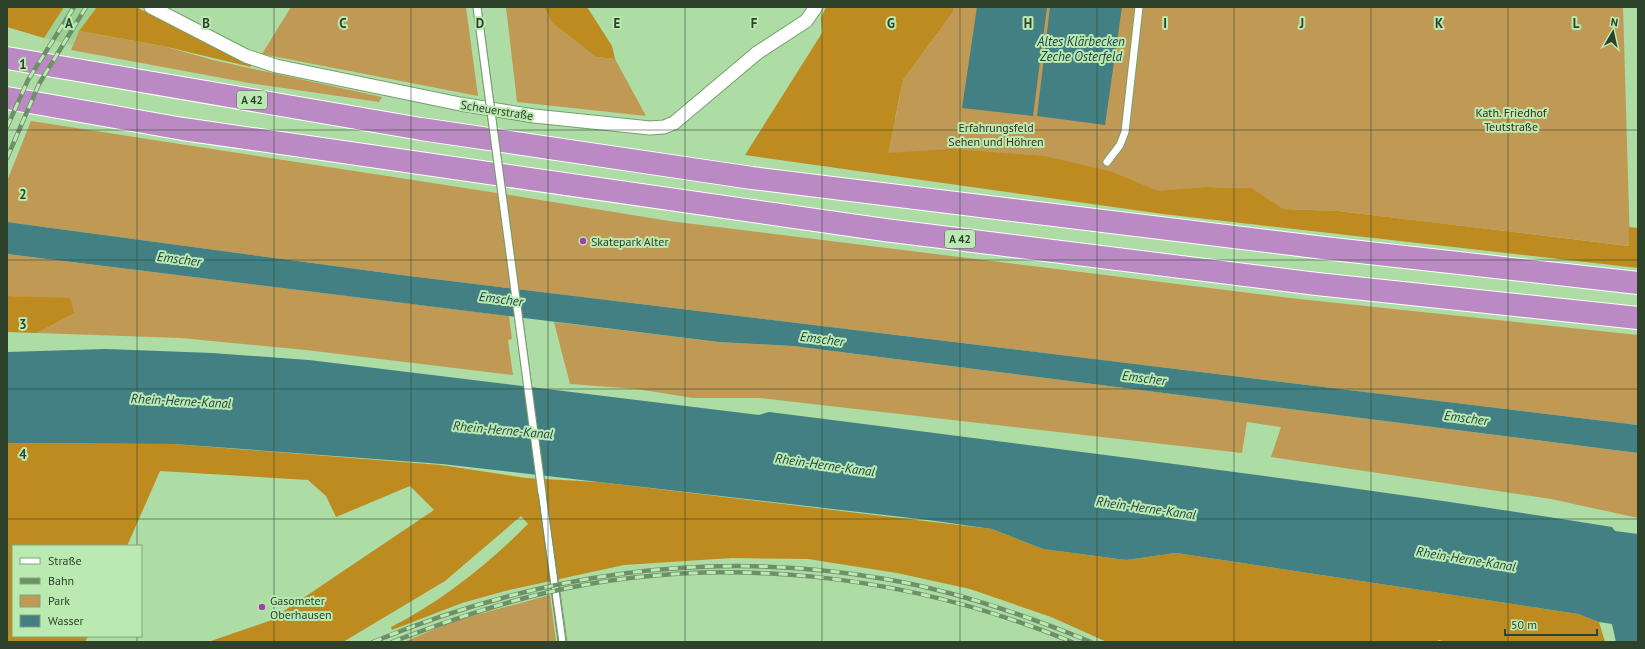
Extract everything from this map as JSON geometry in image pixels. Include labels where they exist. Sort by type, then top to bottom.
[{"type":"highway","points":[[7,42],[83,71]]},
{"type":"highway","name":"A 42","points":[[7,58],[421,129],[768,180],[1309,246],[1638,283]]},
{"type":"highway","name":"A 42","points":[[7,98],[183,130],[885,230],[1317,284],[1638,318]]},
{"type":"street","name":"Scheuerstraße","points":[[151,7],[246,56],[276,66],[460,104],[534,116],[650,128],[664,127],[674,123],[757,53],[806,21],[816,7]]},
{"type":"lane","points":[[477,7],[563,642]]},
{"type":"lane","points":[[1107,162],[1120,145],[1124,132],[1139,7]]},
{"type":"shaded area","points":[[7,7],[64,7],[44,38],[7,27]]},
{"type":"shaded area","points":[[64,7],[97,7],[79,31],[72,45],[44,38]]},
{"type":"shaded area","points":[[97,7],[136,7],[250,64],[251,67],[163,46],[79,31]]},
{"type":"shaded area","points":[[544,7],[587,7],[612,46],[615,59],[596,57],[552,23]]},
{"type":"shaded area","points":[[826,7],[953,7],[953,12],[903,80],[888,153],[951,149],[1044,156],[1113,172],[1158,191],[1205,187],[1252,188],[1284,209],[1338,211],[1629,246],[1629,227],[1638,228],[1638,268],[1163,214],[745,155],[822,33],[821,18]]},
{"type":"shaded area","points":[[7,296],[70,298],[75,313],[37,333],[7,332]]},
{"type":"shaded area","points":[[7,443],[174,444],[441,465],[526,478],[599,482],[992,529],[1043,549],[1126,560],[1176,553],[1578,614],[1599,622],[1605,642],[1447,642],[1438,640],[1438,642],[1107,642],[1051,617],[970,589],[897,573],[808,559],[732,558],[624,565],[505,591],[462,603],[392,630],[391,627],[410,617],[446,594],[496,554],[528,524],[521,516],[445,581],[343,642],[208,642],[269,621],[434,510],[410,486],[336,517],[326,496],[308,480],[160,471],[127,545],[12,545],[12,637],[88,637],[85,642],[7,642]]},
{"type":"green space","points":[[291,7],[466,7],[478,96],[262,54]]},
{"type":"green space","points":[[506,7],[544,7],[552,23],[596,57],[615,59],[646,116],[517,102]]},
{"type":"green space","points":[[953,7],[1623,7],[1630,246],[1338,211],[1284,209],[1252,188],[1205,187],[1158,192],[1113,172],[850,154],[895,120],[903,80],[953,12]]},
{"type":"green space","points":[[79,31],[163,46],[213,60],[382,97],[379,102],[249,83],[71,50]]},
{"type":"green space","points":[[31,121],[669,221],[1290,298],[1638,335],[1638,425],[409,276],[7,222],[7,181]]},
{"type":"green space","points":[[7,254],[509,316],[512,339],[508,340],[513,375],[306,350],[181,338],[37,333],[75,313],[70,299],[7,296]]},
{"type":"green space","points":[[554,322],[719,342],[793,346],[1638,453],[1638,518],[1551,499],[1271,457],[1281,427],[1247,422],[1242,453],[760,398],[693,398],[637,389],[570,384]]},
{"type":"green space","points":[[550,595],[556,642],[404,642],[454,621]]},
{"type":"water","name":"Altes Klärbecken Zeche Osterfeld","points":[[977,7],[1047,7],[1033,116],[962,108]]},
{"type":"water","name":"Altes Klärbecken Zeche Osterfeld","points":[[1050,7],[1122,7],[1105,125],[1037,116]]},
{"type":"water","name":"Emscher","points":[[7,222],[409,276],[1638,425],[1638,453],[793,346],[719,342],[7,254]]},
{"type":"water","name":"Rhein-Herne-Kanal","points":[[106,349],[212,353],[309,360],[759,415],[769,412],[1296,480],[1612,527],[1615,531],[1638,534],[1638,642],[1616,642],[1612,624],[1599,622],[1578,614],[1176,553],[1126,560],[1043,549],[992,529],[928,520],[442,464],[174,444],[7,443],[7,352]]},
{"type":"tram line","points":[[473,7],[558,642]]},
{"type":"tram line","points":[[481,7],[566,642]]},
{"type":"railway","points":[[7,127],[28,80],[74,7]]},
{"type":"railway","points":[[7,158],[39,84],[86,7]]},
{"type":"railway","points":[[373,642],[435,618],[498,599],[561,584],[624,573],[689,567],[754,566],[819,570],[912,584],[964,597],[1016,613],[1091,642]]},
{"type":"railway","points":[[392,642],[468,615],[545,593],[611,581],[678,574],[746,573],[813,577],[879,586],[945,600],[1009,619],[1072,642]]},
{"type":"place","name":"Skatepark Alter","points":[[583,241]]},
{"type":"place","name":"Gasometer Oberhausen","points":[[262,607]]},
{"type":"park label","name":"Kath. Friedhof Teutstraße","points":[[1511,119]]},
{"type":"park label","name":"Erfahrungsfeld Sehen und Höhren","points":[[996,134]]}]
